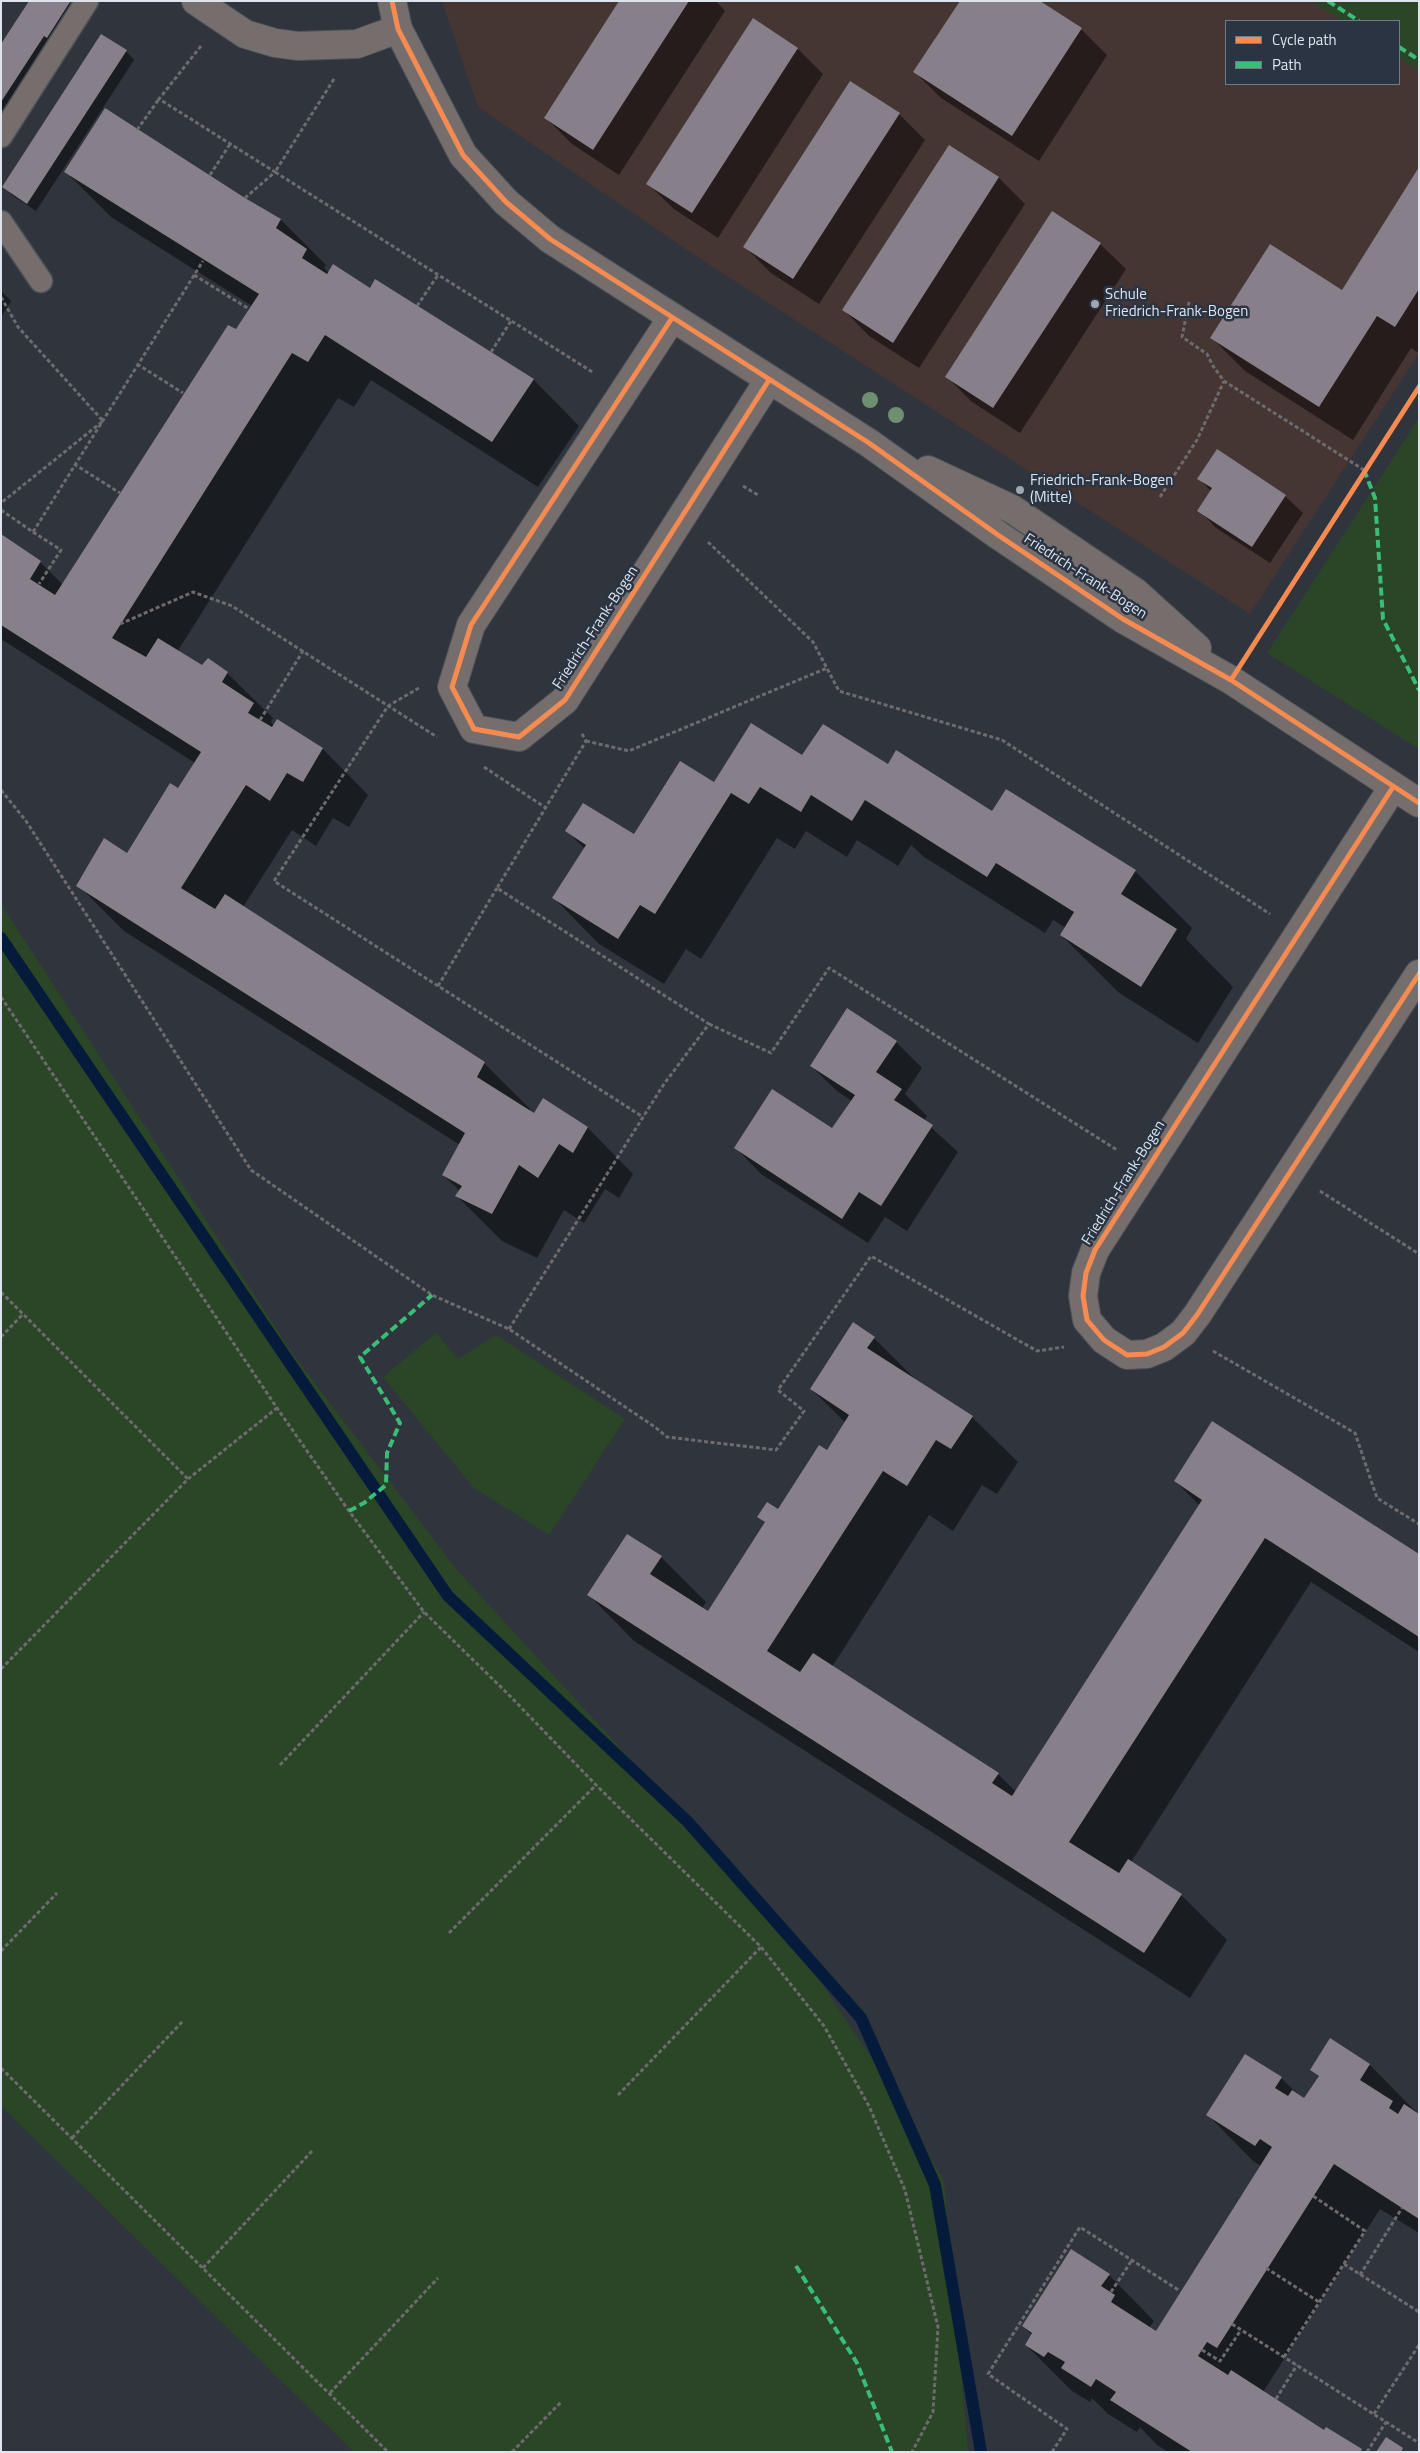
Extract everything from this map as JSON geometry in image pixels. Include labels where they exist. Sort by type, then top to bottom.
[{"type":"street","points":[[196,1],[245,34],[275,43],[298,46],[357,44],[398,29]]},
{"type":"street","name":"Friedrich-Frank-Bogen","points":[[392,1],[398,29],[463,155],[506,202],[550,240],[869,444],[1122,619],[1231,680],[1419,803]]},
{"type":"street","name":"Friedrich-Frank-Bogen","points":[[672,318],[471,625],[452,687],[474,729],[519,737],[565,700],[770,380]]},
{"type":"street","name":"Friedrich-Frank-Bogen","points":[[1393,787],[1095,1250],[1086,1273],[1083,1296],[1087,1320],[1104,1340],[1127,1354],[1146,1354],[1164,1347],[1183,1333],[1197,1315],[1419,974]]},
{"type":"lane","points":[[1,136],[87,1]]},
{"type":"lane","points":[[1,222],[41,281]]},
{"type":"path","points":[[137,130],[159,98],[222,19]]},
{"type":"path","points":[[244,198],[275,172],[357,44]]},
{"type":"path","points":[[159,98],[624,392]]},
{"type":"path","points":[[210,175],[230,144]]},
{"type":"path","points":[[33,532],[203,261]]},
{"type":"path","points":[[418,306],[438,274]]},
{"type":"path","points":[[194,275],[249,309]]},
{"type":"path","points":[[1,297],[18,327],[103,421]]},
{"type":"path","points":[[1188,302],[1182,337],[1208,354],[1213,366],[1224,381],[1364,470]]},
{"type":"path","points":[[491,352],[511,321]]},
{"type":"path","points":[[138,364],[184,393]]},
{"type":"path","points":[[1160,496],[1197,440],[1224,381]]},
{"type":"path","points":[[1,503],[103,421]]},
{"type":"path","points":[[74,464],[120,493]]},
{"type":"path","points":[[1,510],[60,550],[39,584]]},
{"type":"path","points":[[682,517],[813,642],[839,691],[1002,740],[1300,933]]},
{"type":"path","points":[[120,624],[193,592],[232,606],[438,738]]},
{"type":"path","points":[[260,720],[303,651]]},
{"type":"path","points":[[458,666],[388,706],[274,881],[643,1117]]},
{"type":"path","points":[[565,700],[586,741],[629,751],[827,668]]},
{"type":"path","points":[[438,986],[586,741]]},
{"type":"path","points":[[480,765],[546,808]]},
{"type":"path","points":[[1,790],[26,821],[251,1170],[432,1296],[509,1329],[667,1437],[776,1450],[804,1411],[778,1390],[871,1256],[1037,1351],[1104,1340]]},
{"type":"path","points":[[497,888],[709,1024],[771,1053],[829,968],[1147,1169]]},
{"type":"path","points":[[1,997],[277,1408],[349,1511],[424,1612],[508,1694],[596,1785],[761,1946],[824,2026],[869,2106],[906,2190],[938,2327],[933,2412],[912,2452]]},
{"type":"path","points":[[509,1329],[643,1117],[709,1024]]},
{"type":"path","points":[[1290,1172],[1419,1254]]},
{"type":"path","points":[[1,1292],[188,1479]]},
{"type":"path","points":[[1,1337],[23,1314]]},
{"type":"path","points":[[1183,1333],[1355,1433],[1377,1498],[1419,1524]]},
{"type":"path","points":[[1,1669],[188,1479],[277,1408]]},
{"type":"path","points":[[280,1765],[424,1612]]},
{"type":"path","points":[[449,1932],[596,1785]]},
{"type":"path","points":[[1,1950],[56,1894]]},
{"type":"path","points":[[618,2095],[761,1946]]},
{"type":"path","points":[[72,2138],[183,2021]]},
{"type":"path","points":[[1,2068],[388,2452]]},
{"type":"path","points":[[202,2268],[312,2151]]},
{"type":"path","points":[[1284,2357],[1365,2231],[1313,2196]]},
{"type":"path","points":[[1360,2275],[1402,2208]]},
{"type":"path","points":[[1052,2452],[1068,2429],[988,2374],[1080,2227],[1180,2291]]},
{"type":"path","points":[[1111,2292],[1132,2260]]},
{"type":"path","points":[[1344,2264],[1419,2312]]},
{"type":"path","points":[[1266,2268],[1319,2302]]},
{"type":"path","points":[[330,2393],[438,2278]]},
{"type":"path","points":[[1232,2324],[1419,2443]]},
{"type":"path","points":[[1202,2350],[1220,2361],[1241,2330]]},
{"type":"path","points":[[1374,2414],[1419,2345]]},
{"type":"path","points":[[1276,2399],[1297,2365]]},
{"type":"path","points":[[512,2452],[561,2402]]},
{"type":"path","points":[[1368,2452],[1386,2422]]},
{"type":"shaded area","name":"Schule Friedrich-Frank-Bogen","points":[[442,1],[1311,1],[1340,20],[1225,20],[1225,85],[1400,85],[1400,59],[1419,71],[1419,353],[1250,614],[696,256],[478,107]]},
{"type":"green space","points":[[1311,1],[1419,1],[1419,71],[1400,59],[1400,20],[1340,20]]},
{"type":"green space","points":[[1419,418],[1419,749],[1267,653]]},
{"type":"green space","points":[[1,904],[292,1353],[456,1569],[784,1927],[872,2059],[944,2181],[968,2452],[354,2452],[1,2106]]},
{"type":"green space","points":[[436,1333],[458,1359],[496,1335],[625,1419],[549,1535],[474,1488],[383,1377]]},
{"type":"building","points":[[29,1],[70,2],[47,38],[44,36],[1,102],[1,44]]},
{"type":"building","points":[[619,1],[689,1],[593,150],[544,118]]},
{"type":"building","points":[[960,1],[1040,1],[1082,28],[1012,136],[913,72]]},
{"type":"building","points":[[753,18],[798,48],[692,213],[646,184]]},
{"type":"building","points":[[101,34],[127,50],[27,204],[2,187]]},
{"type":"building","points":[[850,81],[900,113],[793,279],[743,247]]},
{"type":"building","points":[[105,108],[281,219],[276,228],[307,249],[302,258],[327,274],[333,264],[370,288],[375,279],[534,379],[492,442],[325,335],[308,362],[292,353],[112,638],[146,657],[158,638],[202,665],[208,658],[228,672],[222,682],[254,703],[248,713],[272,727],[277,719],[323,748],[303,782],[287,773],[270,801],[246,785],[181,888],[215,909],[225,894],[485,1062],[477,1077],[534,1113],[543,1098],[588,1127],[573,1153],[559,1144],[538,1178],[519,1165],[492,1214],[455,1196],[462,1186],[442,1175],[465,1133],[76,886],[104,838],[127,853],[170,783],[178,788],[201,752],[1,625],[1,534],[41,561],[30,579],[55,595],[228,325],[236,329],[259,294],[64,172]]},
{"type":"building","points":[[949,145],[999,177],[893,343],[842,310]]},
{"type":"building","points":[[1419,167],[1419,289],[1395,327],[1377,316],[1319,407],[1210,338],[1270,244],[1342,290]]},
{"type":"building","points":[[1052,211],[1101,243],[993,408],[945,377]]},
{"type":"building","points":[[1217,449],[1286,495],[1252,547],[1197,511],[1212,488],[1197,479]]},
{"type":"building","points":[[751,723],[802,755],[823,724],[888,764],[896,750],[992,811],[1006,789],[1136,870],[1121,894],[1177,929],[1141,987],[1060,935],[1074,912],[996,863],[987,877],[865,800],[852,821],[811,795],[801,812],[760,787],[749,804],[731,793],[655,914],[640,905],[618,939],[552,898],[586,845],[565,831],[583,803],[634,834],[680,761],[714,782]]},
{"type":"building","points":[[847,1008],[897,1041],[876,1072],[902,1089],[894,1100],[933,1125],[881,1206],[859,1192],[842,1219],[734,1148],[772,1089],[832,1128],[855,1095],[810,1066]]},
{"type":"building","points":[[853,1322],[875,1337],[867,1348],[973,1416],[951,1449],[936,1440],[907,1486],[883,1471],[767,1651],[800,1672],[813,1653],[999,1773],[992,1783],[1012,1796],[1202,1500],[1174,1481],[1212,1421],[1419,1554],[1419,1637],[1265,1538],[1069,1842],[1119,1873],[1128,1859],[1182,1894],[1144,1953],[587,1595],[627,1534],[662,1556],[650,1574],[708,1611],[765,1522],[757,1517],[767,1502],[778,1509],[819,1445],[827,1450],[849,1415],[810,1389]]},
{"type":"building","points":[[1330,2038],[1370,2064],[1360,2080],[1393,2101],[1389,2108],[1398,2114],[1404,2104],[1419,2114],[1419,2219],[1334,2164],[1217,2348],[1207,2342],[1198,2356],[1228,2375],[1231,2370],[1324,2430],[1326,2427],[1362,2449],[1360,2452],[1192,2452],[1110,2400],[1116,2392],[1096,2379],[1091,2387],[1061,2368],[1065,2362],[1048,2352],[1044,2357],[1025,2345],[1032,2333],[1022,2326],[1071,2249],[1110,2274],[1101,2286],[1115,2295],[1111,2302],[1156,2331],[1272,2147],[1260,2139],[1255,2146],[1206,2115],[1245,2054],[1282,2077],[1275,2088],[1288,2096],[1292,2090],[1304,2098],[1319,2076],[1310,2070]]},
{"type":"building","points":[[1386,2437],[1403,2448],[1401,2452],[1376,2452]]},
{"type":"waterway","points":[[1,938],[448,1596],[688,1822],[861,2018],[935,2185],[981,2452]]},
{"type":"marked path","points":[[1328,1],[1357,20]]},
{"type":"marked path","points":[[1400,48],[1419,60]]},
{"type":"marked path","points":[[1364,470],[1375,498],[1383,619],[1419,690]]},
{"type":"marked path","points":[[349,1511],[364,1503],[386,1485],[387,1453],[400,1423],[360,1357],[432,1295]]},
{"type":"marked path","points":[[796,2266],[857,2363],[892,2452]]},
{"type":"cycle path","points":[[392,1],[398,29],[463,155],[506,202],[550,239],[869,443],[998,535],[1123,619],[1231,680],[1419,803]]},
{"type":"cycle path","points":[[672,318],[471,625],[452,687],[474,729],[519,737],[565,700],[769,380]]},
{"type":"cycle path","points":[[1231,680],[1419,387]]},
{"type":"cycle path","points":[[1393,787],[1095,1250],[1086,1273],[1083,1296],[1087,1320],[1104,1340],[1127,1355],[1147,1354],[1164,1347],[1183,1333],[1197,1315],[1419,974]]},
{"type":"place","name":"Schule Friedrich-Frank-Bogen","points":[[1095,304]]},
{"type":"place","name":"Friedrich-Frank-Bogen (Mitte)","points":[[1020,490]]}]
